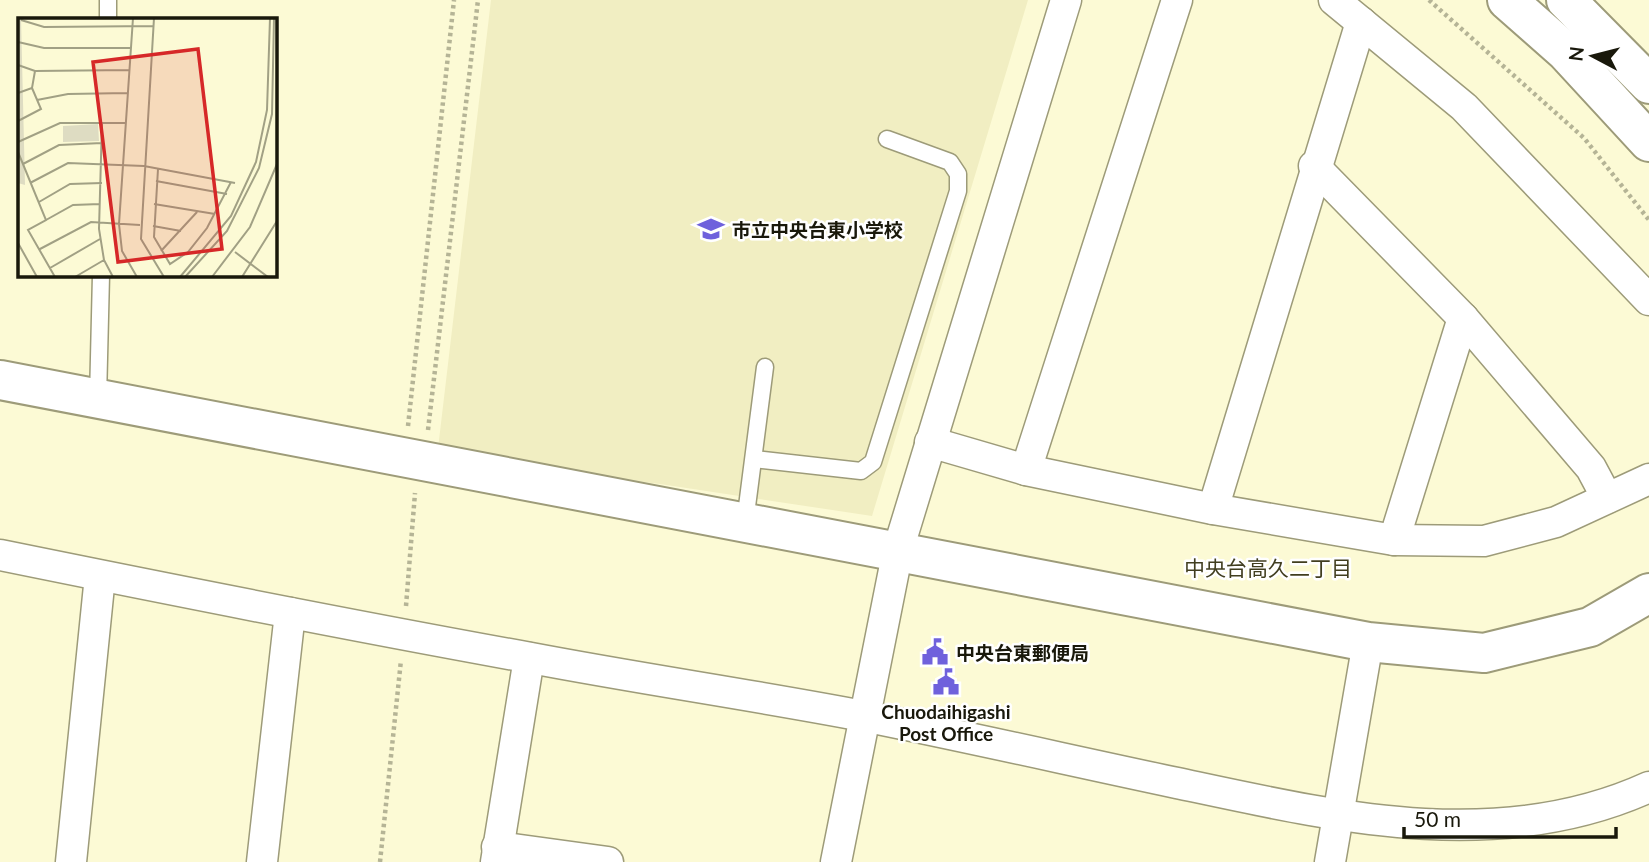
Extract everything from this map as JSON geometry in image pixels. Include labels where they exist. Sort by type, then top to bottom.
[{"type":"street","points":[[836,862],[898,550],[1066,0]]},
{"type":"street","points":[[1026,470],[1177,0]]},
{"type":"street","points":[[1334,0],[1464,107],[1649,300]]},
{"type":"street","points":[[1507,0],[1566,52],[1649,142]]},
{"type":"street","points":[[1566,0],[1649,84]]},
{"type":"street","points":[[1213,509],[1314,166],[1361,22]]},
{"type":"street","points":[[1314,166],[1463,318],[1591,468],[1607,498]]},
{"type":"street","points":[[1394,540],[1463,318]]},
{"type":"street","points":[[0,380],[1368,642],[1485,653],[1590,627],[1649,593]]},
{"type":"street","points":[[930,442],[1026,470],[1213,509],[1394,540],[1485,541],[1556,522],[1649,479]]},
{"type":"street","points":[[0,555],[530,658],[863,716],[1338,817],[1438,825],[1508,824],[1568,816],[1617,802],[1649,787]]},
{"type":"street","points":[[71,862],[100,576]]},
{"type":"street","points":[[262,862],[290,613]]},
{"type":"street","points":[[1330,862],[1368,642]]},
{"type":"street","points":[[530,658],[496,855],[608,862]]},
{"type":"lane","points":[[108,0],[108,18]]},
{"type":"lane","points":[[754,459],[861,471],[873,462],[958,191],[958,174],[950,162],[887,139]]},
{"type":"lane","points":[[98,399],[101,276]]},
{"type":"lane","points":[[745,522],[765,367]]},
{"type":"path","points":[[418,460],[407,429],[454,0]]},
{"type":"path","points":[[418,460],[428,430],[478,0]]},
{"type":"path","points":[[1429,0],[1584,138],[1649,220]]},
{"type":"shaded area","name":"市立中央台東小学校","points":[[491,0],[1028,0],[872,516],[660,484],[437,457]]},
{"type":"place","name":"市立中央台東小学校","points":[[711,229]]},
{"type":"place","name":"中央台東郵便局","points":[[935,652]]},
{"type":"place","name":"Chuodaihigashi Post Office","points":[[946,682]]},
{"type":"district","name":"中央台高久二丁目","points":[[1268,567]]}]
